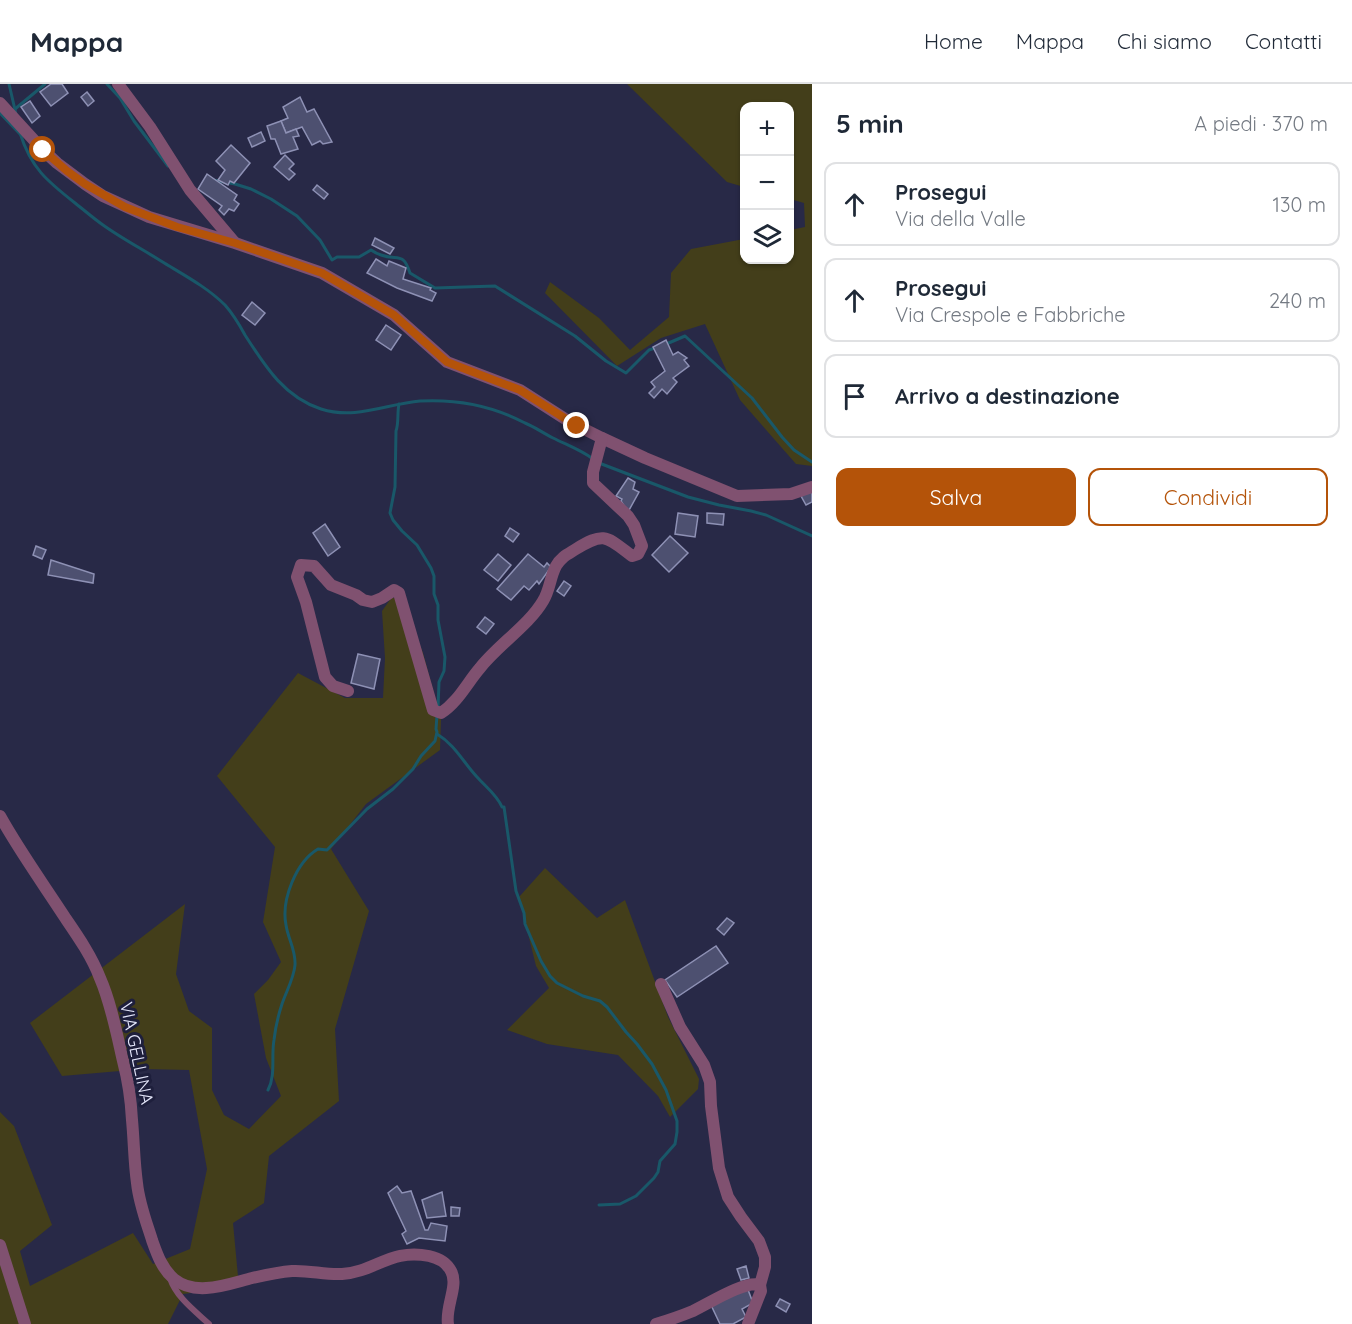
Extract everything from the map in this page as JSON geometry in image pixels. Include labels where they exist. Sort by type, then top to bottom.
[{"type":"street","points":[[118,84],[150,127],[190,190],[235,243]]},
{"type":"street","points":[[0,103],[57,163],[103,196],[149,217],[322,273],[394,315],[447,362],[520,390],[601,442],[737,496],[791,494],[812,487]]},
{"type":"street","points":[[348,691],[333,686],[325,677],[306,602],[297,577],[301,565],[314,566],[331,585],[363,600],[372,602],[394,590],[399,593],[433,710],[441,713],[451,706],[479,668],[543,601],[556,566],[564,556],[595,538],[614,542],[632,556],[638,554],[642,546],[634,525],[628,516],[596,487],[592,479],[601,442]]},
{"type":"street","name":"VIA GELLINA","points":[[0,816],[82,943],[101,980],[128,1084],[136,1175],[142,1208],[158,1257],[169,1275]]},
{"type":"street","points":[[661,984],[680,1027],[704,1065],[710,1082],[719,1168],[728,1197],[759,1241],[765,1257],[761,1291],[748,1324]]},
{"type":"street","points":[[0,1245],[25,1324]]},
{"type":"street","points":[[169,1275],[183,1286],[193,1288],[222,1286],[277,1273],[297,1271],[344,1274],[364,1269],[392,1257],[420,1254],[444,1262],[453,1275],[454,1284],[448,1306],[448,1324]]},
{"type":"street","points":[[656,1324],[694,1311],[749,1284],[760,1285]]},
{"type":"lane","points":[[169,1275],[172,1285],[185,1301],[209,1324]]},
{"type":"shaded area","points":[[627,84],[812,84],[812,466],[796,464],[740,400],[705,324],[661,338],[617,366],[545,293],[550,282],[599,318],[630,350],[669,317],[671,273],[691,249],[740,240],[740,264],[794,264],[794,229],[805,227],[804,203],[794,200],[794,102],[740,102],[740,186],[727,182]]},
{"type":"shaded area","points":[[392,597],[404,604],[423,653],[441,719],[440,750],[366,804],[331,849],[369,911],[335,1029],[339,1101],[269,1156],[264,1203],[233,1223],[239,1287],[183,1294],[168,1324],[0,1324],[0,1112],[14,1126],[52,1225],[20,1251],[30,1286],[133,1233],[153,1264],[190,1249],[207,1169],[189,1070],[143,1069],[62,1076],[30,1023],[185,904],[176,974],[189,1011],[212,1028],[212,1090],[224,1115],[249,1129],[281,1096],[266,1058],[254,994],[281,962],[263,922],[275,847],[217,776],[298,673],[345,698],[383,698],[385,658],[382,611]]},
{"type":"shaded area","points":[[545,868],[597,918],[625,900],[668,1017],[699,1079],[698,1089],[670,1117],[658,1096],[618,1055],[547,1044],[507,1030],[549,988],[536,966],[519,897]]},
{"type":"building","points":[[51,84],[62,84],[68,93],[51,106],[40,92]]},
{"type":"building","points":[[87,92],[94,101],[88,106],[81,97]]},
{"type":"building","points":[[300,97],[307,112],[314,109],[332,142],[323,144],[320,141],[312,145],[302,127],[286,133],[281,121],[288,118],[283,107]]},
{"type":"building","points":[[30,101],[40,116],[32,123],[21,107]]},
{"type":"building","points":[[281,121],[286,133],[296,129],[299,136],[293,137],[298,149],[281,154],[275,139],[271,139],[267,126]]},
{"type":"building","points":[[261,132],[265,141],[252,147],[248,138]]},
{"type":"building","points":[[231,145],[250,163],[234,183],[230,181],[228,185],[218,180],[225,170],[216,161]]},
{"type":"building","points":[[285,155],[294,164],[289,169],[295,174],[289,180],[274,167]]},
{"type":"building","points":[[207,174],[237,195],[234,200],[239,204],[234,211],[229,209],[224,215],[219,210],[222,206],[198,189]]},
{"type":"building","points":[[317,185],[328,194],[324,199],[313,190]]},
{"type":"building","points":[[375,238],[394,248],[390,254],[372,245]]},
{"type":"building","points":[[376,259],[387,266],[389,261],[406,268],[403,279],[431,288],[430,290],[436,293],[432,301],[397,288],[367,273]]},
{"type":"building","points":[[252,302],[265,313],[255,325],[242,315]]},
{"type":"building","points":[[386,325],[401,335],[391,350],[376,340]]},
{"type":"building","points":[[666,340],[673,355],[678,352],[687,358],[684,360],[689,366],[673,378],[677,382],[667,394],[662,389],[654,398],[649,393],[655,387],[651,382],[665,371],[653,347]]},
{"type":"building","points":[[628,478],[635,482],[633,489],[639,492],[628,512],[622,499],[616,496]]},
{"type":"building","points":[[812,489],[812,502],[806,505],[801,496]]},
{"type":"building","points":[[678,513],[698,516],[695,537],[675,534]]},
{"type":"building","points":[[707,513],[724,514],[723,525],[707,523]]},
{"type":"building","points":[[325,524],[340,547],[328,556],[313,533]]},
{"type":"building","points":[[510,528],[519,534],[513,542],[505,536]]},
{"type":"building","points":[[670,536],[688,553],[669,572],[652,555]]},
{"type":"building","points":[[36,546],[46,550],[42,559],[33,555]]},
{"type":"building","points":[[498,554],[511,565],[498,581],[484,570]]},
{"type":"building","points":[[528,554],[544,567],[547,563],[551,567],[539,584],[537,581],[529,590],[524,586],[511,600],[497,589]]},
{"type":"building","points":[[51,560],[94,574],[93,583],[48,575]]},
{"type":"building","points":[[564,581],[571,586],[564,596],[557,591]]},
{"type":"building","points":[[485,617],[494,624],[486,634],[477,627]]},
{"type":"building","points":[[358,654],[380,659],[374,689],[351,683]]},
{"type":"building","points":[[727,918],[734,923],[724,935],[717,929]]},
{"type":"building","points":[[716,946],[728,963],[677,997],[665,980]]},
{"type":"building","points":[[397,1186],[402,1193],[411,1191],[425,1230],[428,1230],[431,1223],[447,1226],[445,1241],[419,1238],[407,1244],[402,1234],[406,1231],[388,1193]]},
{"type":"building","points":[[442,1192],[446,1216],[427,1218],[422,1200]]},
{"type":"building","points":[[451,1207],[460,1208],[459,1216],[451,1216]]},
{"type":"building","points":[[746,1266],[749,1278],[741,1280],[737,1269]]},
{"type":"building","points":[[747,1287],[753,1303],[742,1309],[746,1317],[733,1324],[720,1324],[711,1305]]},
{"type":"building","points":[[780,1299],[790,1304],[786,1312],[776,1306]]},
{"type":"waterway","points":[[9,84],[16,114]]},
{"type":"waterway","points":[[15,109],[45,84]]},
{"type":"waterway","points":[[107,84],[120,98],[134,121],[168,166]]},
{"type":"waterway","points":[[0,113],[20,134]]},
{"type":"waterway","points":[[20,133],[35,165],[65,195],[110,230],[218,298],[231,312],[260,358],[277,379],[296,397],[308,404],[321,409],[346,413],[420,401],[447,401],[474,405],[513,417],[593,459]]},
{"type":"waterway","points":[[213,180],[251,189],[297,216],[320,240],[332,260],[337,257],[359,257],[371,250],[387,257],[402,259],[410,273],[435,288],[495,286],[575,336],[606,361],[626,373],[649,350],[655,348]]},
{"type":"waterway","points":[[664,345],[685,336],[752,398],[794,450],[812,462]]},
{"type":"waterway","points":[[399,404],[395,487],[390,513],[402,531],[417,545],[434,576],[434,594],[438,605],[438,620],[445,657],[444,671],[439,682],[438,708]]},
{"type":"waterway","points":[[599,463],[688,497],[766,515],[812,536]]},
{"type":"waterway","points":[[268,1090],[273,1072],[273,1046],[277,1022],[295,965],[285,915],[292,882],[310,855],[318,849],[327,850],[367,809],[393,789],[413,769],[435,741],[437,715]]},
{"type":"waterway","points":[[437,734],[454,748],[504,807],[516,891],[524,913],[525,924],[550,976],[557,983],[583,996],[600,1001],[607,1007],[652,1064],[666,1090],[677,1121],[675,1144],[660,1161],[654,1178],[636,1196],[620,1204],[599,1205]]},
{"type":"route","points":[[43,150],[85,184],[125,207],[177,227],[235,243],[322,273],[394,315],[447,362],[510,385],[538,400],[577,426]]}]
